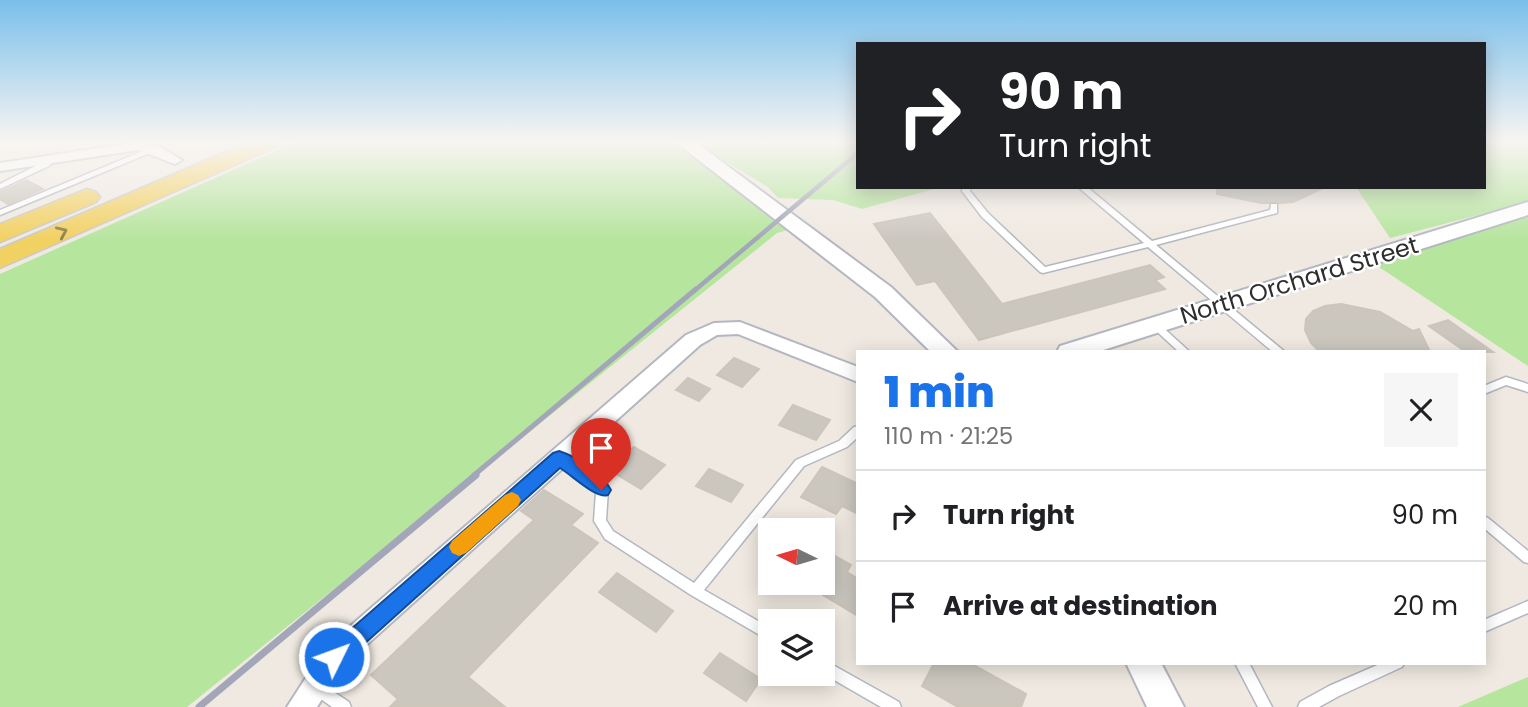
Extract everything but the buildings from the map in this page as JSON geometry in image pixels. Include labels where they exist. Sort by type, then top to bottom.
[{"type":"main road","points":[[2,225],[120,174]]},
{"type":"main road","points":[[0,259],[195,174]]},
{"type":"street","points":[[727,174],[883,292],[944,350]]},
{"type":"street","name":"North Orchard Street","points":[[1075,350],[1528,208]]},
{"type":"street","points":[[301,707],[334,657],[692,340],[714,329],[727,327],[752,330],[856,374]]},
{"type":"street","points":[[1144,665],[1166,707]]},
{"type":"lane","points":[[0,187],[26,174]]},
{"type":"lane","points":[[966,189],[985,215],[1043,270],[1274,211],[1274,206]]},
{"type":"lane","points":[[1084,189],[1278,350]]},
{"type":"lane","points":[[1155,325],[1183,350]]},
{"type":"lane","points":[[1486,389],[1506,382],[1528,388]]},
{"type":"lane","points":[[695,591],[800,463],[843,444],[856,432]]},
{"type":"lane","points":[[559,458],[586,475],[601,490],[600,520],[609,535],[758,628]]},
{"type":"lane","points":[[1486,523],[1528,558]]},
{"type":"lane","points":[[1486,625],[1528,607]]},
{"type":"lane","points":[[1243,665],[1265,707]]},
{"type":"lane","points":[[1304,707],[1392,665]]},
{"type":"lane","points":[[835,673],[894,707]]},
{"type":"lane","points":[[315,686],[344,707]]},
{"type":"green space","points":[[224,174],[718,174],[791,229],[777,233],[187,707],[0,707],[0,274]]},
{"type":"green space","points":[[746,174],[856,174],[856,189],[934,189],[862,209],[833,200],[778,198],[768,187]]},
{"type":"green space","points":[[1486,174],[1528,174],[1528,202],[1390,238],[1357,189],[1486,189]]},
{"type":"green space","points":[[1528,215],[1528,366],[1373,263]]},
{"type":"green space","points":[[1528,677],[1528,707],[1458,707]]},
{"type":"railway","points":[[694,291],[833,174]]},
{"type":"railway","points":[[473,476],[696,289]]},
{"type":"railway","points":[[199,707],[476,475]]},
{"type":"slow traffic","points":[[459,547],[512,500]]},
{"type":"route","points":[[334,657],[559,458],[586,475],[601,490]]}]
